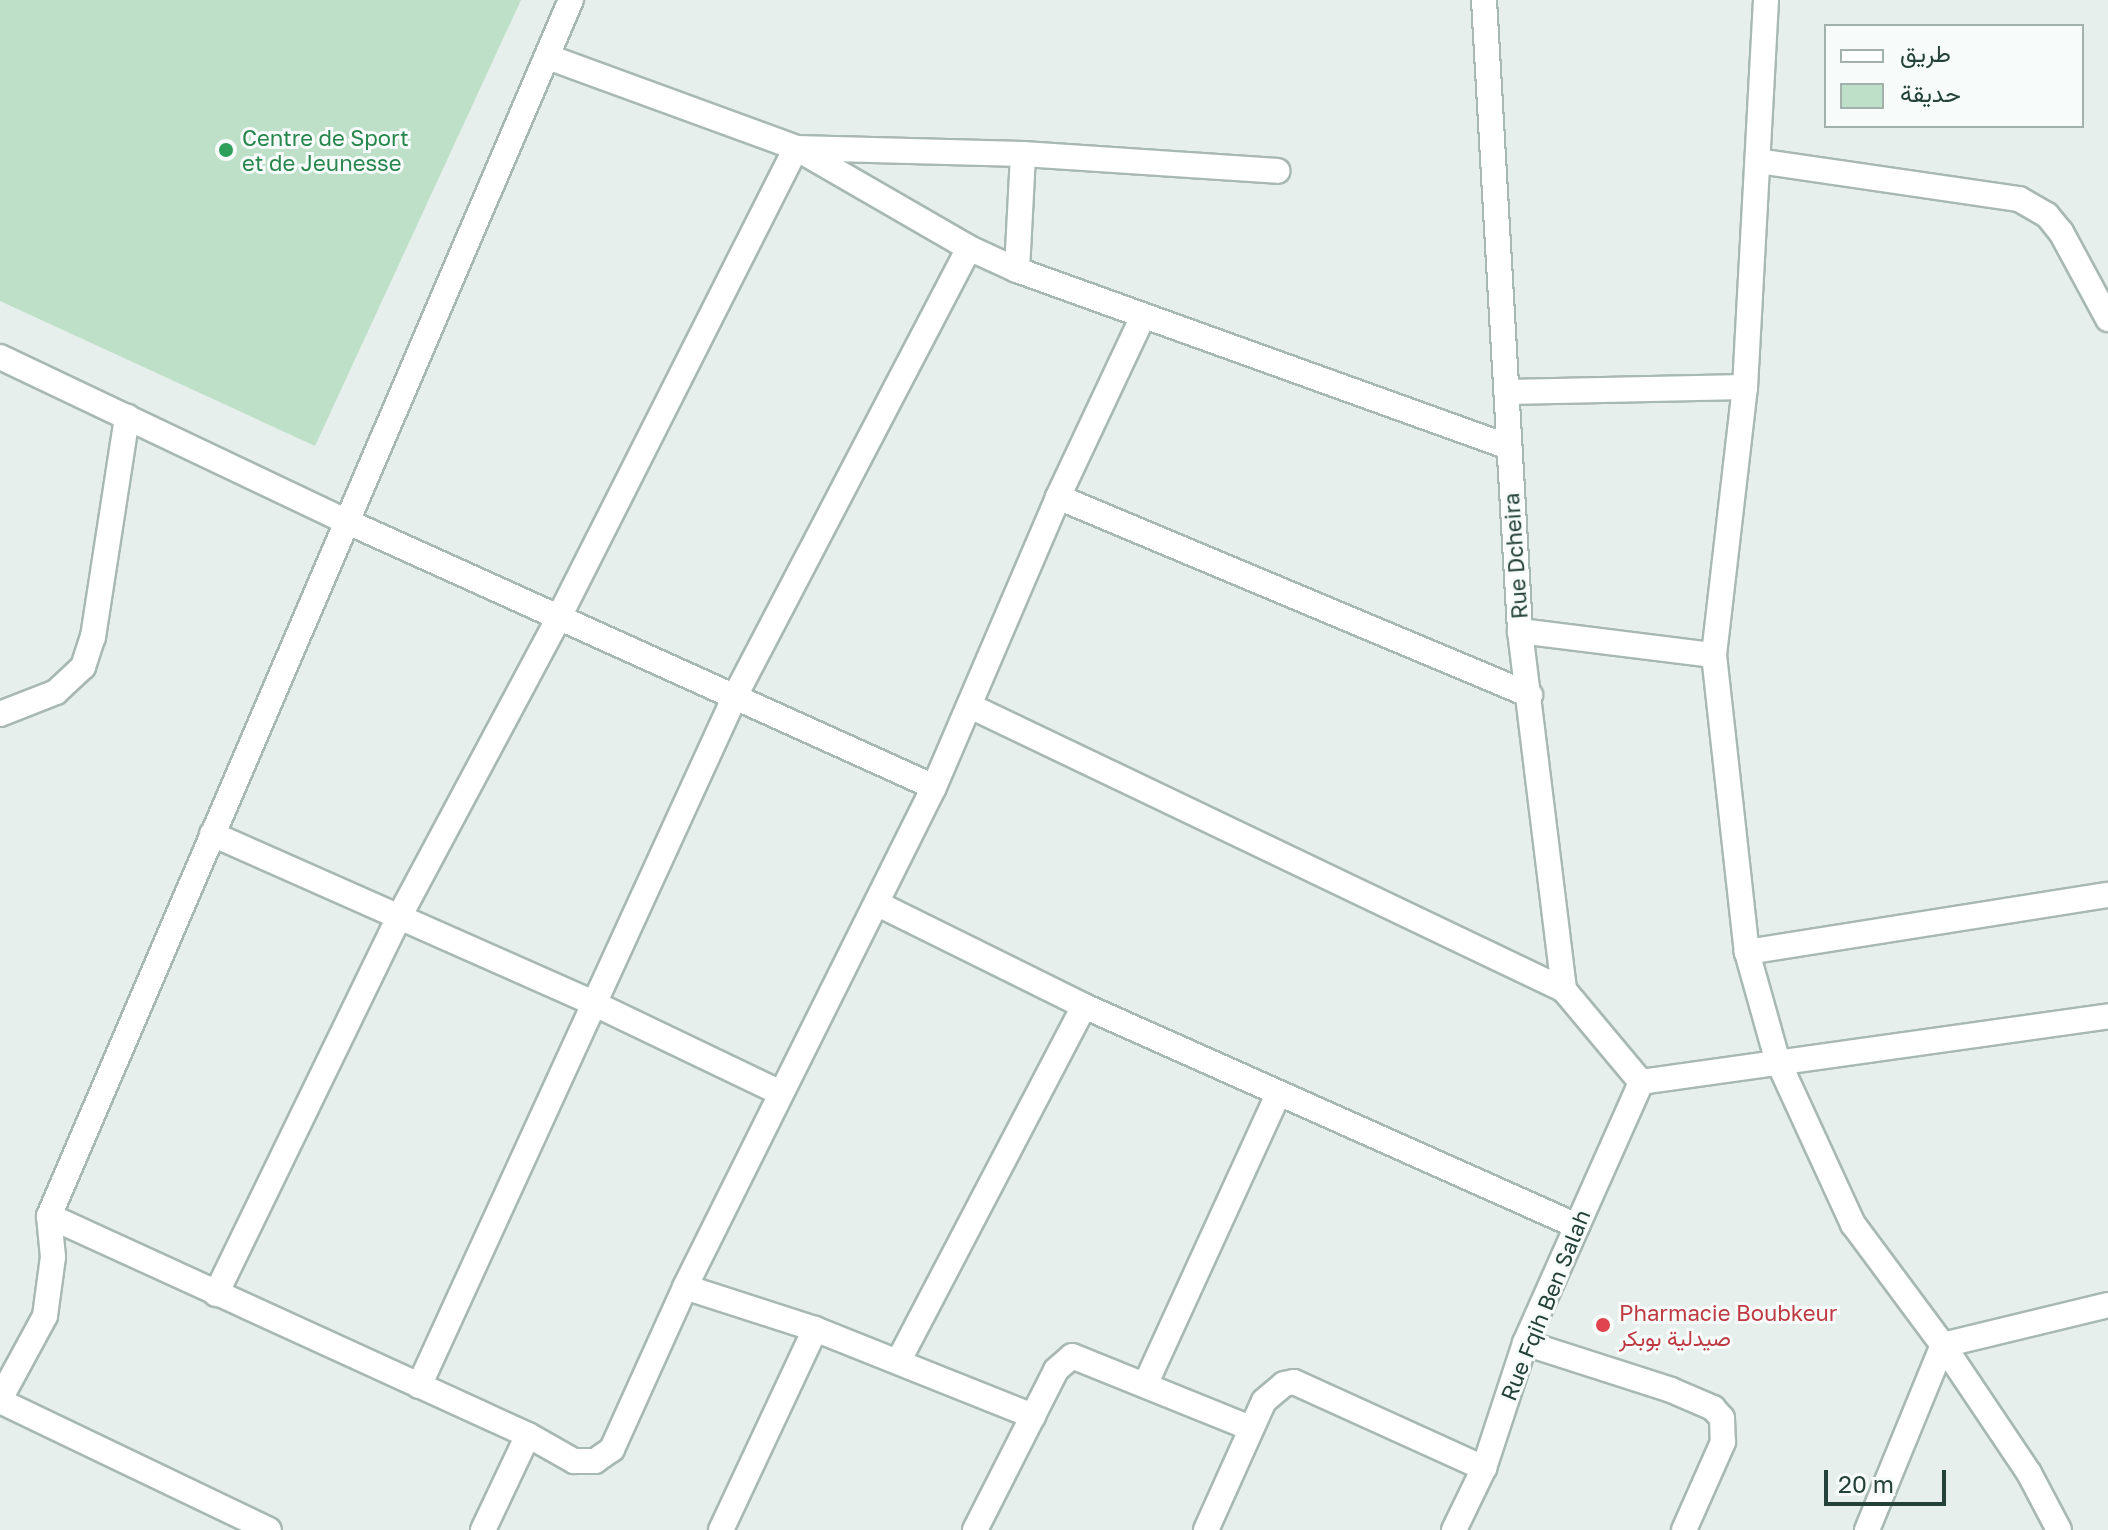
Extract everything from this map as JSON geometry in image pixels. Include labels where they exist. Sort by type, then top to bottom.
[{"type":"street","points":[[269,1530],[0,1400],[45,1316],[53,1257],[49,1216],[571,0]]},
{"type":"street","name":"Rue Dcheira","points":[[1484,0],[1508,392],[1506,446],[1520,631],[1564,990]]},
{"type":"street","points":[[1766,0],[1745,387],[1714,655],[1747,952],[1777,1059],[1853,1224],[1943,1345],[2029,1473],[2059,1530]]},
{"type":"street","points":[[548,57],[796,148],[969,248],[1017,270],[1506,446]]},
{"type":"street","points":[[796,148],[1023,154],[1277,171]]},
{"type":"street","points":[[216,1294],[399,917],[560,615],[796,148]]},
{"type":"street","points":[[1017,270],[1023,154]]},
{"type":"street","points":[[1758,161],[2019,199],[2047,215],[2061,232],[2108,319]]},
{"type":"street","points":[[419,1386],[735,696],[969,248]]},
{"type":"street","points":[[49,1216],[528,1435],[574,1461],[595,1461],[612,1449],[685,1287],[934,787],[1058,497],[1143,316]]},
{"type":"street","points":[[0,357],[348,522],[560,615],[934,787]]},
{"type":"street","points":[[1508,392],[1745,387]]},
{"type":"street","points":[[0,714],[56,692],[83,667],[93,637],[127,417]]},
{"type":"street","points":[[1058,497],[1530,695]]},
{"type":"street","points":[[1520,631],[1714,655]]},
{"type":"street","points":[[970,706],[1564,990],[1641,1082],[1777,1059],[2108,1016]]},
{"type":"street","points":[[212,834],[593,1003],[781,1093]]},
{"type":"street","points":[[1747,952],[2108,895]]},
{"type":"street","points":[[878,904],[1084,1006],[1577,1226]]},
{"type":"street","points":[[899,1360],[1084,1006]]},
{"type":"street","name":"Rue Fqih Ben Salah","points":[[1454,1530],[1484,1468],[1525,1343],[1641,1082]]},
{"type":"street","points":[[1145,1385],[1278,1095]]},
{"type":"street","points":[[685,1287],[899,1360],[1033,1416]]},
{"type":"street","points":[[1943,1345],[2108,1305]]},
{"type":"street","points":[[721,1530],[815,1329]]},
{"type":"street","points":[[1525,1343],[1671,1390],[1713,1408],[1722,1418],[1723,1442],[1684,1530]]},
{"type":"street","points":[[1867,1530],[1943,1345]]},
{"type":"street","points":[[975,1530],[1056,1370],[1072,1356],[1250,1428]]},
{"type":"street","points":[[1206,1530],[1250,1428],[1272,1392],[1294,1382],[1484,1468]]},
{"type":"street","points":[[483,1530],[528,1435]]},
{"type":"green space","name":"Centre de Sport et de Jeunesse","points":[[0,0],[521,0],[315,446],[0,301]]},
{"type":"place","name":"Centre de Sport et de Jeunesse","points":[[226,150]]},
{"type":"place","name":"Pharmacie Boubkeur صيدلية بوبكر","points":[[1603,1325]]}]
